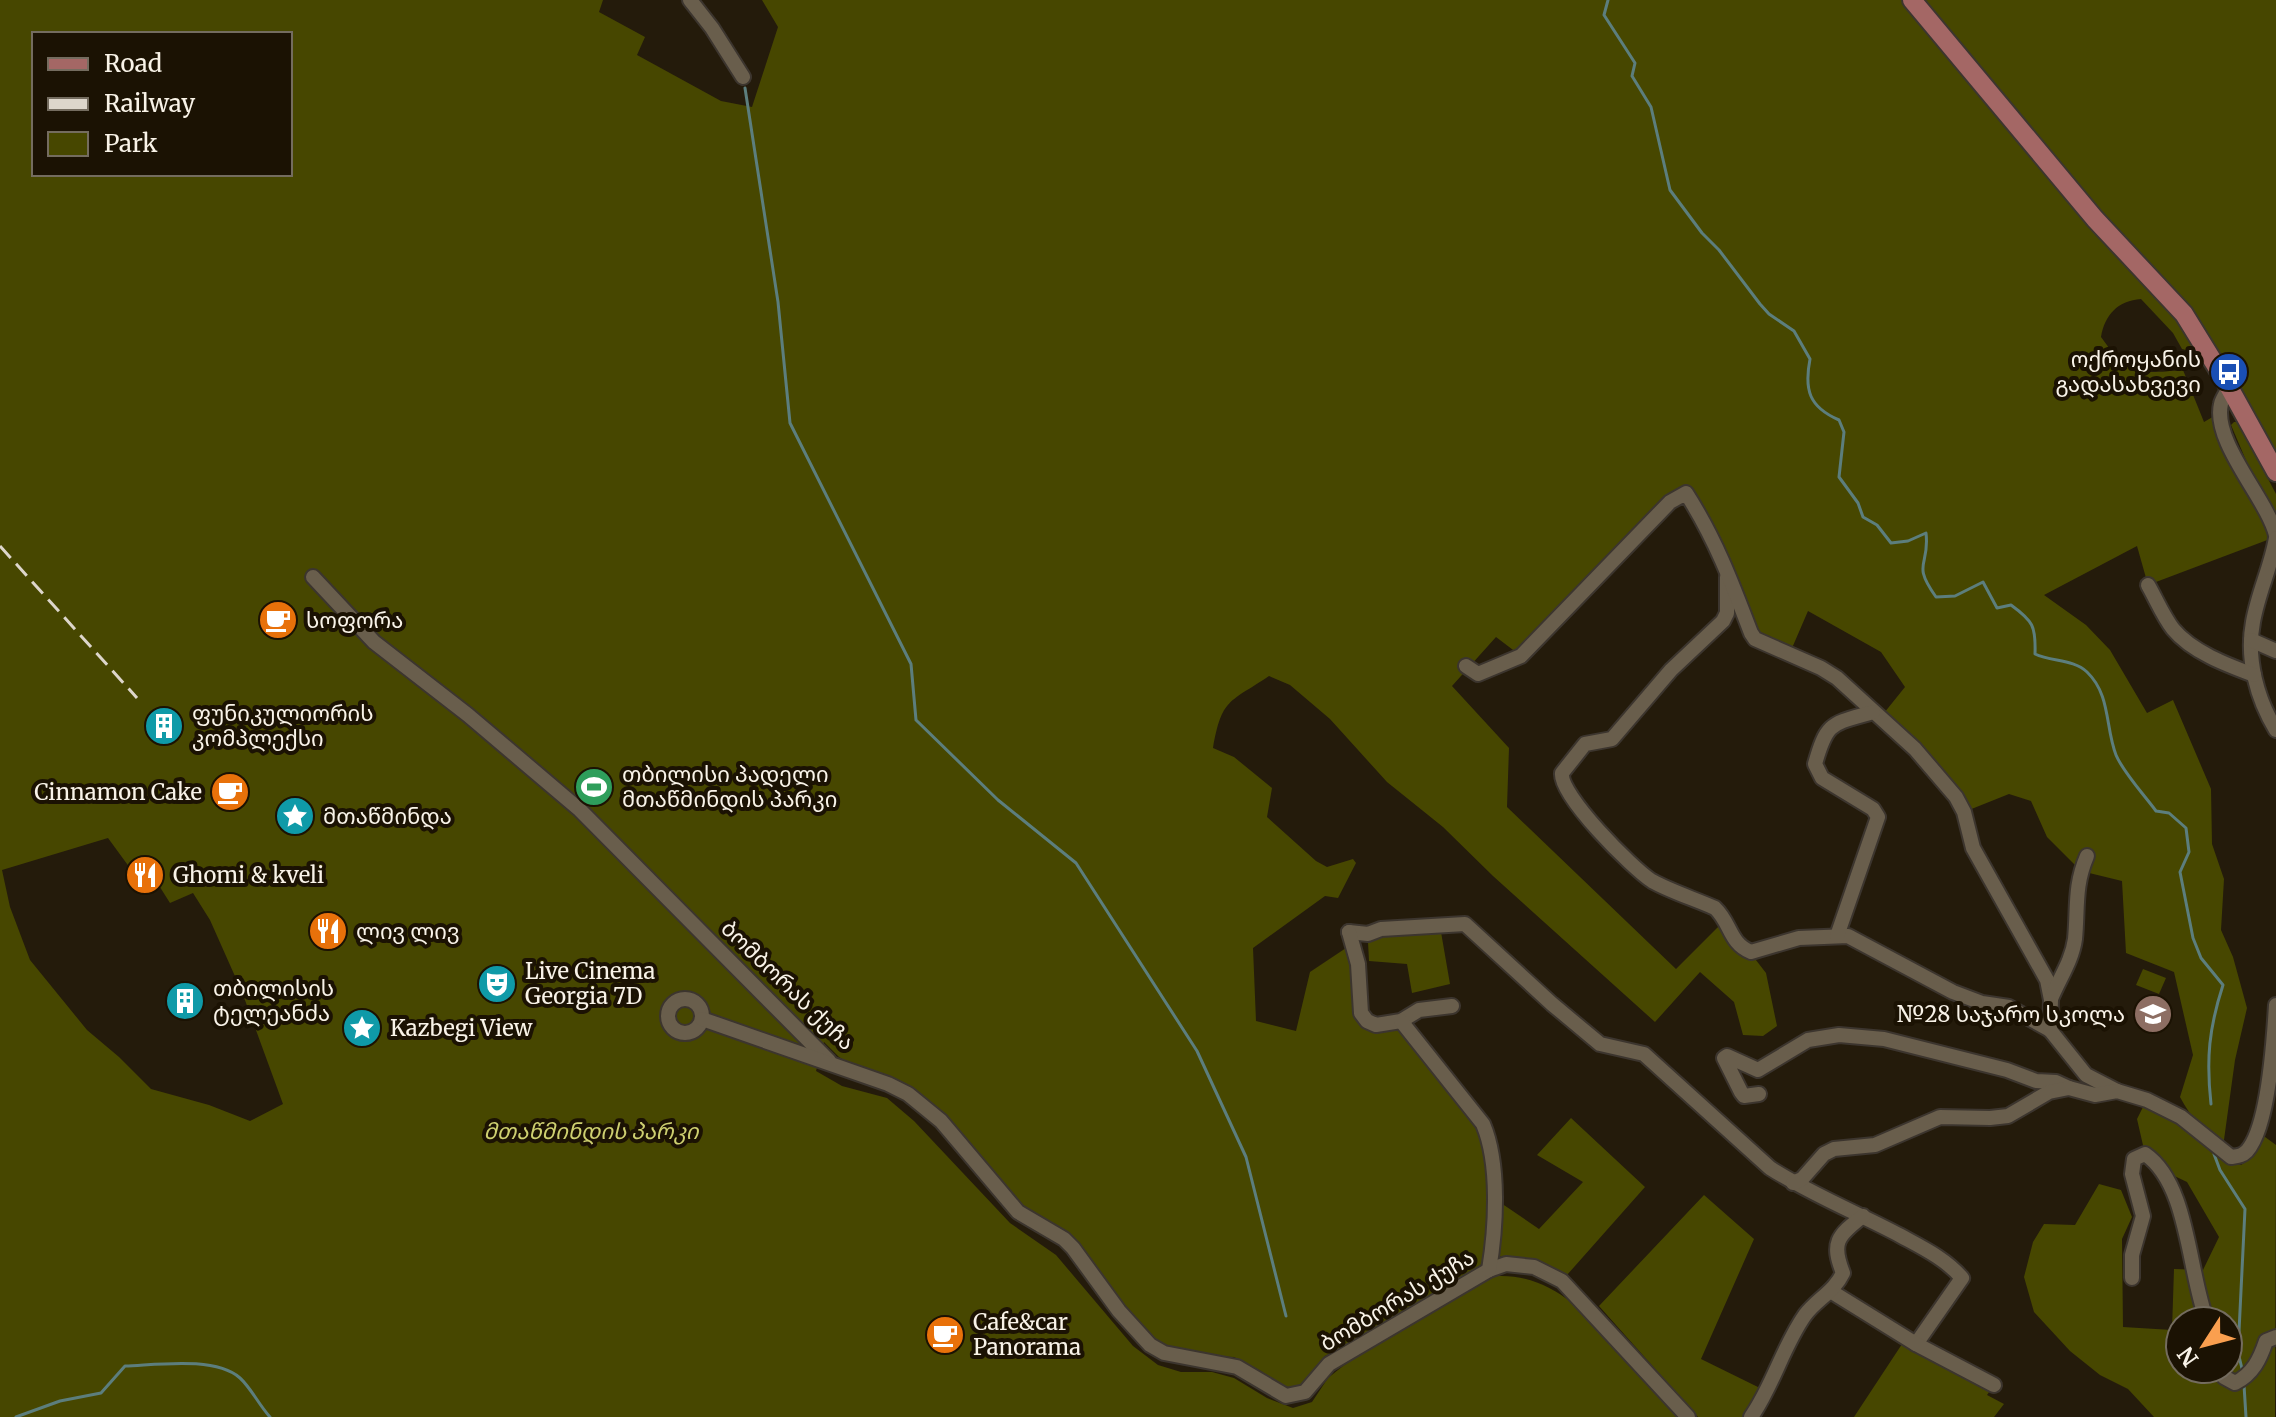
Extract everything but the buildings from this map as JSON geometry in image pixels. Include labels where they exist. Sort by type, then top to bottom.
[{"type":"main road","points":[[1912,0],[2095,219],[2184,314],[2276,472]]},
{"type":"street","points":[[690,0],[743,77]]},
{"type":"street","points":[[2229,387],[2221,404],[2221,421],[2241,472],[2272,520],[2276,537],[2252,624],[2251,640],[2254,675],[2262,707],[2276,730]]},
{"type":"street","points":[[1466,666],[1478,674],[1521,656],[1670,502],[1686,493],[1728,568],[1755,639],[1837,678],[1915,749],[1956,797],[1964,812],[1973,848],[2047,980],[2051,1000],[2050,1030]]},
{"type":"street","points":[[1728,568],[1727,613],[1723,621],[1671,670],[1612,739],[1589,741],[1574,754],[1562,773],[1561,780],[1606,841],[1650,879],[1715,908],[1723,915],[1731,938],[1742,949],[1751,952],[1799,938],[1848,936],[1953,992],[2024,1014],[2050,1030],[2086,1075],[2181,1117],[2231,1157],[2241,1156],[2249,1149],[2258,1127],[2275,1064],[2276,1005]]},
{"type":"street","name":"ბომბორას ქუჩა","points":[[313,577],[374,642],[468,715],[580,810],[832,1064],[888,1084],[925,1106],[1018,1212],[1064,1239],[1073,1248],[1119,1311],[1150,1345],[1164,1353],[1237,1367],[1286,1396],[1305,1392],[1329,1364],[1489,1270],[1506,1264],[1534,1267],[1562,1281],[1688,1417]]},
{"type":"street","points":[[2148,585],[2174,630],[2212,657],[2254,675]]},
{"type":"street","points":[[2251,640],[2276,651]]},
{"type":"street","points":[[1837,936],[1878,817],[1873,809],[1822,778],[1815,764],[1827,730],[1835,724],[1873,712]]},
{"type":"street","points":[[2051,1000],[2069,961],[2075,939],[2077,891],[2087,856]]},
{"type":"street","points":[[1452,1006],[1419,1010],[1401,1021],[1376,1025],[1363,1017],[1358,964],[1349,929],[1368,934],[1381,929],[1465,924],[1600,1044],[1644,1054],[1770,1168],[1793,1183],[1863,1216],[1940,1258],[1962,1278],[1916,1344]]},
{"type":"street","points":[[702,1019],[832,1064]]},
{"type":"street","points":[[1401,1021],[1477,1116],[1490,1141],[1493,1231],[1489,1270]]},
{"type":"street","points":[[1759,1094],[1744,1096],[1724,1058],[1727,1056],[1758,1070],[1808,1040],[1839,1035],[1884,1039],[2007,1070],[2036,1081],[2056,1082],[2095,1095],[2117,1091]]},
{"type":"street","points":[[1793,1183],[1809,1174],[1824,1154],[1834,1149],[1875,1145],[1940,1117],[2008,1116],[2049,1092],[2069,1088]]},
{"type":"street","points":[[2132,1278],[2132,1255],[2143,1216],[2132,1174],[2134,1159],[2145,1154],[2164,1171],[2175,1192],[2203,1305]]},
{"type":"street","points":[[1751,1417],[1807,1312],[1832,1292],[1843,1273],[1836,1257],[1836,1245],[1863,1216]]},
{"type":"street","points":[[1832,1292],[1916,1344],[1994,1385]]},
{"type":"street","points":[[2244,1379],[2259,1361],[2266,1341],[2276,1337]]},
{"type":"green space","name":"მთაწმინდის პარკი","points":[[0,0],[603,0],[599,12],[645,37],[637,55],[721,101],[752,107],[778,27],[762,0],[1902,0],[2030,156],[2180,323],[2202,354],[2182,349],[2173,333],[2141,299],[2114,310],[2101,337],[2119,359],[2135,370],[2183,370],[2204,422],[2216,415],[2233,466],[2264,521],[2270,539],[2148,585],[2137,546],[2044,595],[2086,625],[2110,650],[2147,713],[2173,700],[2211,789],[2212,844],[2224,879],[2221,930],[2233,957],[2247,1008],[2235,1060],[2223,1147],[2198,1124],[2180,1097],[2193,1055],[2174,972],[2126,953],[2122,881],[2081,871],[2047,837],[2031,801],[2009,794],[1964,812],[1880,718],[1905,687],[1881,652],[1808,611],[1789,655],[1763,644],[1686,493],[1521,656],[1496,637],[1452,686],[1509,748],[1507,807],[1676,969],[1725,920],[1766,973],[1777,1026],[1763,1036],[1743,1035],[1734,1002],[1700,972],[1655,1022],[1443,827],[1387,782],[1330,719],[1290,685],[1269,676],[1229,703],[1220,719],[1213,748],[1234,757],[1272,788],[1267,817],[1316,861],[1327,867],[1353,859],[1356,863],[1338,898],[1325,896],[1253,948],[1256,1021],[1296,1031],[1310,972],[1346,948],[1354,968],[1360,1022],[1398,1026],[1481,1129],[1487,1146],[1486,1266],[1397,1319],[1325,1356],[1301,1385],[1290,1389],[1278,1385],[1261,1371],[1234,1357],[1202,1356],[1162,1346],[1145,1335],[1089,1257],[1071,1239],[1023,1210],[953,1129],[839,1057],[824,1042],[816,1071],[842,1086],[887,1098],[914,1121],[1010,1223],[1056,1255],[1133,1346],[1158,1365],[1181,1372],[1212,1372],[1234,1378],[1267,1398],[1293,1408],[1312,1402],[1328,1378],[1421,1314],[1485,1279],[1508,1276],[1538,1283],[1572,1303],[1682,1417],[0,1417]],"holes":[[[108,838],[138,879],[158,884],[170,903],[193,893],[210,920],[242,992],[283,1104],[250,1121],[209,1105],[151,1089],[87,1030],[30,960],[10,907],[2,870]]]},
{"type":"green space","points":[[1918,0],[2276,0],[2276,460],[2142,265]]},
{"type":"green space","points":[[2238,422],[2276,494],[2276,516],[2259,491],[2231,425]]},
{"type":"green space","points":[[1441,932],[1450,984],[1412,993],[1407,964],[1369,961],[1368,942],[1383,933]]},
{"type":"green space","points":[[2143,969],[2166,978],[2159,994],[2136,985]]},
{"type":"green space","points":[[2144,1105],[2187,1130],[2225,1159],[2241,1165],[2250,1159],[2261,1134],[2276,1145],[2275,1417],[2154,1417],[2128,1389],[2100,1375],[2070,1351],[2034,1312],[2024,1277],[2033,1242],[2044,1224],[2075,1225],[2099,1184],[2121,1190],[2132,1217],[2122,1239],[2123,1327],[2164,1330],[2164,1385],[2244,1385],[2244,1305],[2173,1305],[2174,1269],[2203,1270],[2219,1237],[2187,1182],[2164,1171],[2145,1154],[2137,1119]]},
{"type":"green space","points":[[1571,1118],[1645,1187],[1567,1275],[1537,1260],[1494,1256],[1498,1201],[1539,1229],[1583,1182],[1537,1155]]},
{"type":"green space","points":[[1704,1195],[1754,1239],[1701,1359],[1762,1389],[1747,1417],[1698,1417],[1599,1306]]},
{"type":"green space","points":[[1906,1338],[1994,1385],[1987,1395],[2004,1404],[1994,1417],[1854,1417]]},
{"type":"waterway","points":[[1608,0],[1604,15],[1635,63],[1632,76],[1651,107],[1670,190],[1760,304],[1794,331],[1810,359],[1808,380],[1811,396],[1821,409],[1839,420],[1844,432],[1839,477],[1858,503],[1863,517],[1877,525],[1891,543],[1908,541],[1926,533],[1924,577],[1936,597],[1955,596],[1983,582],[1997,608],[2011,605],[2029,620],[2034,630],[2035,654],[2075,665],[2087,672],[2104,701],[2116,755],[2124,769],[2156,811],[2169,813],[2186,828],[2189,852],[2180,872],[2193,938],[2201,958],[2223,985],[2210,1044],[2211,1104]]},
{"type":"waterway","points":[[745,88],[778,302],[790,423],[911,664],[916,720],[998,800],[1076,863],[1197,1051],[1246,1157],[1286,1316]]},
{"type":"waterway","points":[[2214,1154],[2220,1170],[2245,1209],[2240,1305]]},
{"type":"waterway","points":[[16,1417],[60,1401],[101,1393],[125,1366],[185,1363],[229,1371],[244,1382],[270,1417]]},
{"type":"waterway","points":[[2244,1385],[2246,1417]]},
{"type":"railway","points":[[0,546],[137,698]]},
{"type":"place","name":"ოქროყანის გადასახვევი","points":[[2229,372]]},
{"type":"place","name":"სოფორა","points":[[278,620]]},
{"type":"place","name":"ფუნიკულიორის კომპლექსი","points":[[164,726]]},
{"type":"place","name":"თბილისი პადელი მთაწმინდის პარკი","points":[[594,787]]},
{"type":"place","name":"Cinnamon Cake","points":[[230,792]]},
{"type":"place","name":"მთაწმინდა","points":[[295,816]]},
{"type":"place","name":"Ghomi & kveli","points":[[145,875]]},
{"type":"place","name":"ლივ ლივ","points":[[328,931]]},
{"type":"place","name":"Live Cinema Georgia 7D","points":[[497,984]]},
{"type":"place","name":"თბილისის ტელეანძა","points":[[185,1001]]},
{"type":"place","name":"№28 საჯარო სკოლა","points":[[2153,1014]]},
{"type":"place","name":"Kazbegi View","points":[[362,1028]]},
{"type":"place","name":"Cafe&car Panorama","points":[[945,1335]]}]
